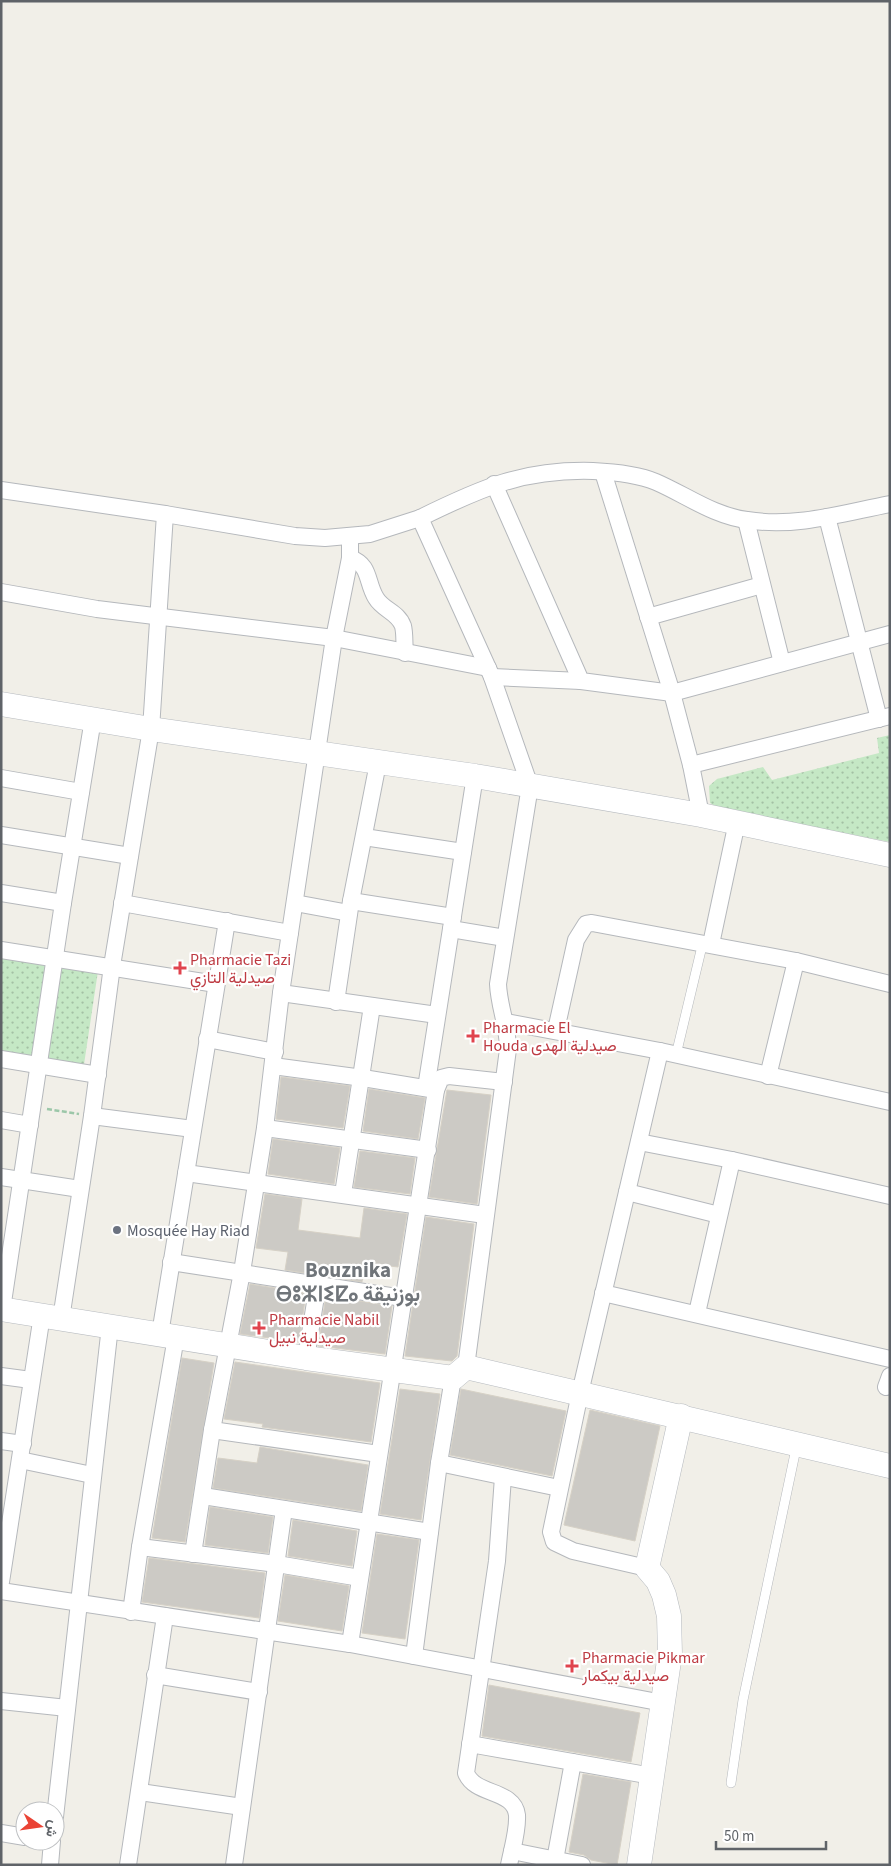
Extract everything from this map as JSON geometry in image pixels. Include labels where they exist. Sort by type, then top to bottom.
[{"type":"street","points":[[1,490],[165,514],[295,536],[350,537],[391,529],[420,518],[494,484],[547,472],[603,472],[644,478],[713,510],[746,520],[800,522],[890,504]]},
{"type":"street","points":[[603,472],[672,693],[691,765],[701,815]]},
{"type":"street","points":[[494,484],[581,681]]},
{"type":"street","points":[[1,1582],[6,1523],[21,1452],[31,1380],[51,1317],[80,1189],[92,1116],[112,966],[151,729],[160,615],[165,514]]},
{"type":"street","points":[[691,765],[885,717],[859,642],[827,517]]},
{"type":"street","points":[[414,1656],[439,1463],[460,1372],[504,1082],[508,1049],[506,1022],[499,1000],[498,984],[530,786],[490,673],[420,518]]},
{"type":"street","points":[[746,520],[782,663]]},
{"type":"street","points":[[193,1554],[212,1430],[242,1272],[265,1128],[281,993],[334,638],[350,558],[350,537]]},
{"type":"street","points":[[350,558],[358,561],[365,568],[373,592],[380,604],[399,618],[403,627],[405,653]]},
{"type":"street","points":[[648,617],[762,585]]},
{"type":"street","points":[[1,592],[97,609],[160,615],[334,638],[490,673],[581,681],[672,693],[890,634]]},
{"type":"street","points":[[1,704],[151,729],[475,776],[701,815],[890,855]]},
{"type":"street","points":[[93,719],[54,958],[22,1180],[7,1238],[2,1309],[306,1358],[394,1370],[460,1372],[580,1393],[890,1466]]},
{"type":"street","points":[[336,1002],[350,907],[378,763]]},
{"type":"street","points":[[350,1644],[368,1522],[394,1370],[403,1298],[420,1206],[428,1150],[437,1015],[475,776]]},
{"type":"street","points":[[1,778],[81,792]]},
{"type":"street","points":[[707,943],[737,822]]},
{"type":"street","points":[[1,835],[130,856]]},
{"type":"street","points":[[364,837],[463,852]]},
{"type":"street","points":[[1,893],[63,903]]},
{"type":"street","points":[[122,903],[290,933]]},
{"type":"street","points":[[295,903],[350,907],[452,923],[505,938]]},
{"type":"street","points":[[131,1612],[168,1335],[171,1262],[227,921]]},
{"type":"street","points":[[556,1030],[574,946],[580,930],[586,924],[602,923],[707,943],[796,961],[890,984]]},
{"type":"street","points":[[1,950],[112,966],[216,984]]},
{"type":"street","points":[[768,1076],[796,961]]},
{"type":"street","points":[[281,993],[437,1015]]},
{"type":"street","points":[[343,1194],[372,1006]]},
{"type":"street","points":[[506,1022],[660,1051],[890,1102]]},
{"type":"street","points":[[207,1039],[274,1059],[362,1078],[431,1089]]},
{"type":"street","points":[[639,1865],[670,1654],[669,1616],[658,1581],[647,1568],[573,1552],[554,1542],[551,1532],[580,1393],[660,1051]]},
{"type":"street","points":[[1,1060],[98,1075]]},
{"type":"street","points":[[431,1089],[440,1079],[449,1076],[504,1082]]},
{"type":"street","points":[[92,1116],[193,1129]]},
{"type":"street","points":[[1,1120],[30,1125]]},
{"type":"street","points":[[265,1128],[428,1150]]},
{"type":"street","points":[[639,1142],[732,1160],[890,1196]]},
{"type":"street","points":[[697,1313],[732,1160]]},
{"type":"street","points":[[186,1174],[256,1182],[485,1215]]},
{"type":"street","points":[[1,1177],[80,1189]]},
{"type":"street","points":[[627,1192],[719,1215]]},
{"type":"street","points":[[171,1262],[403,1298]]},
{"type":"street","points":[[306,1358],[318,1284]]},
{"type":"street","points":[[603,1292],[890,1359]]},
{"type":"street","points":[[57,1801],[110,1326]]},
{"type":"street","points":[[1,1376],[31,1380]]},
{"type":"street","points":[[647,1568],[681,1416]]},
{"type":"street","points":[[212,1430],[379,1454]]},
{"type":"street","points":[[1,1441],[21,1452],[92,1475]]},
{"type":"street","points":[[439,1463],[559,1488]]},
{"type":"street","points":[[503,1477],[496,1560],[466,1773],[469,1781],[478,1788],[509,1800],[516,1809],[517,1826],[511,1858],[555,1860],[582,1865]]},
{"type":"street","points":[[203,1496],[430,1532]]},
{"type":"street","points":[[234,1865],[284,1509]]},
{"type":"street","points":[[140,1547],[277,1564],[360,1578]]},
{"type":"street","points":[[1,1591],[350,1644],[663,1704]]},
{"type":"street","points":[[128,1865],[165,1616]]},
{"type":"street","points":[[155,1675],[258,1692]]},
{"type":"street","points":[[1,1701],[67,1708]]},
{"type":"street","points":[[470,1744],[652,1776]]},
{"type":"street","points":[[555,1860],[573,1762]]},
{"type":"street","points":[[140,1792],[242,1807]]},
{"type":"street","points":[[1,1834],[15,1836]]},
{"type":"street","points":[[50,1865],[51,1851]]},
{"type":"lane","points":[[676,1055],[707,943]]},
{"type":"lane","points":[[731,1783],[743,1700],[797,1444]]},
{"type":"path","points":[[34,1106],[92,1116]]},
{"type":"green space","points":[[890,735],[890,842],[720,809],[710,803],[709,786],[717,779],[763,767],[772,780],[879,753],[877,738]]},
{"type":"green space","points":[[1,956],[98,971],[83,1071],[1,1060]]},
{"type":"building","points":[[281,1077],[350,1086],[343,1128],[276,1119]]},
{"type":"building","points":[[369,1089],[425,1098],[418,1139],[363,1131]]},
{"type":"building","points":[[447,1090],[491,1095],[477,1204],[429,1197]]},
{"type":"building","points":[[273,1139],[340,1148],[334,1184],[268,1174]]},
{"type":"building","points":[[360,1151],[415,1158],[410,1194],[354,1187]]},
{"type":"building","points":[[265,1194],[302,1199],[298,1230],[360,1238],[364,1208],[407,1214],[398,1267],[365,1263],[362,1282],[285,1270],[288,1252],[256,1248]]},
{"type":"building","points":[[426,1217],[474,1224],[457,1356],[452,1361],[405,1356]]},
{"type":"building","points":[[250,1284],[306,1293],[299,1342],[240,1334]]},
{"type":"building","points":[[326,1296],[392,1306],[385,1354],[318,1346]]},
{"type":"building","points":[[182,1358],[214,1363],[185,1542],[152,1538]]},
{"type":"building","points":[[235,1362],[380,1383],[371,1442],[262,1427],[263,1424],[224,1419]]},
{"type":"building","points":[[400,1389],[440,1394],[421,1520],[380,1514]]},
{"type":"building","points":[[461,1389],[566,1411],[552,1476],[450,1455]]},
{"type":"building","points":[[590,1410],[660,1426],[635,1541],[564,1525]]},
{"type":"building","points":[[260,1447],[368,1465],[361,1511],[213,1488],[218,1458],[257,1463]]},
{"type":"building","points":[[210,1507],[273,1517],[268,1553],[205,1545]]},
{"type":"building","points":[[293,1520],[357,1531],[352,1566],[288,1556]]},
{"type":"building","points":[[377,1534],[419,1540],[405,1639],[362,1633]]},
{"type":"building","points":[[149,1558],[265,1573],[259,1618],[142,1602]]},
{"type":"building","points":[[285,1575],[349,1586],[342,1631],[278,1621]]},
{"type":"building","points":[[489,1685],[640,1713],[631,1762],[482,1736]]},
{"type":"building","points":[[583,1774],[631,1782],[617,1865],[591,1860],[584,1855],[569,1852]]},
{"type":"place","name":"Pharmacie Tazi صيدلية التازي","points":[[180,968]]},
{"type":"place","name":"Pharmacie El Houda صيدلية الهدى","points":[[473,1036]]},
{"type":"place","name":"Mosquée Hay Riad","points":[[117,1230]]},
{"type":"place","name":"Pharmacie Nabil صيدلية نبيل","points":[[259,1328]]},
{"type":"place","name":"Pharmacie Pikmar صيدلية بيكمار","points":[[572,1666]]},
{"type":"district","name":"Bouznika ⴱⵓⵣⵏⵉⵇⴰ بوزنيقة","points":[[348,1282]]}]
